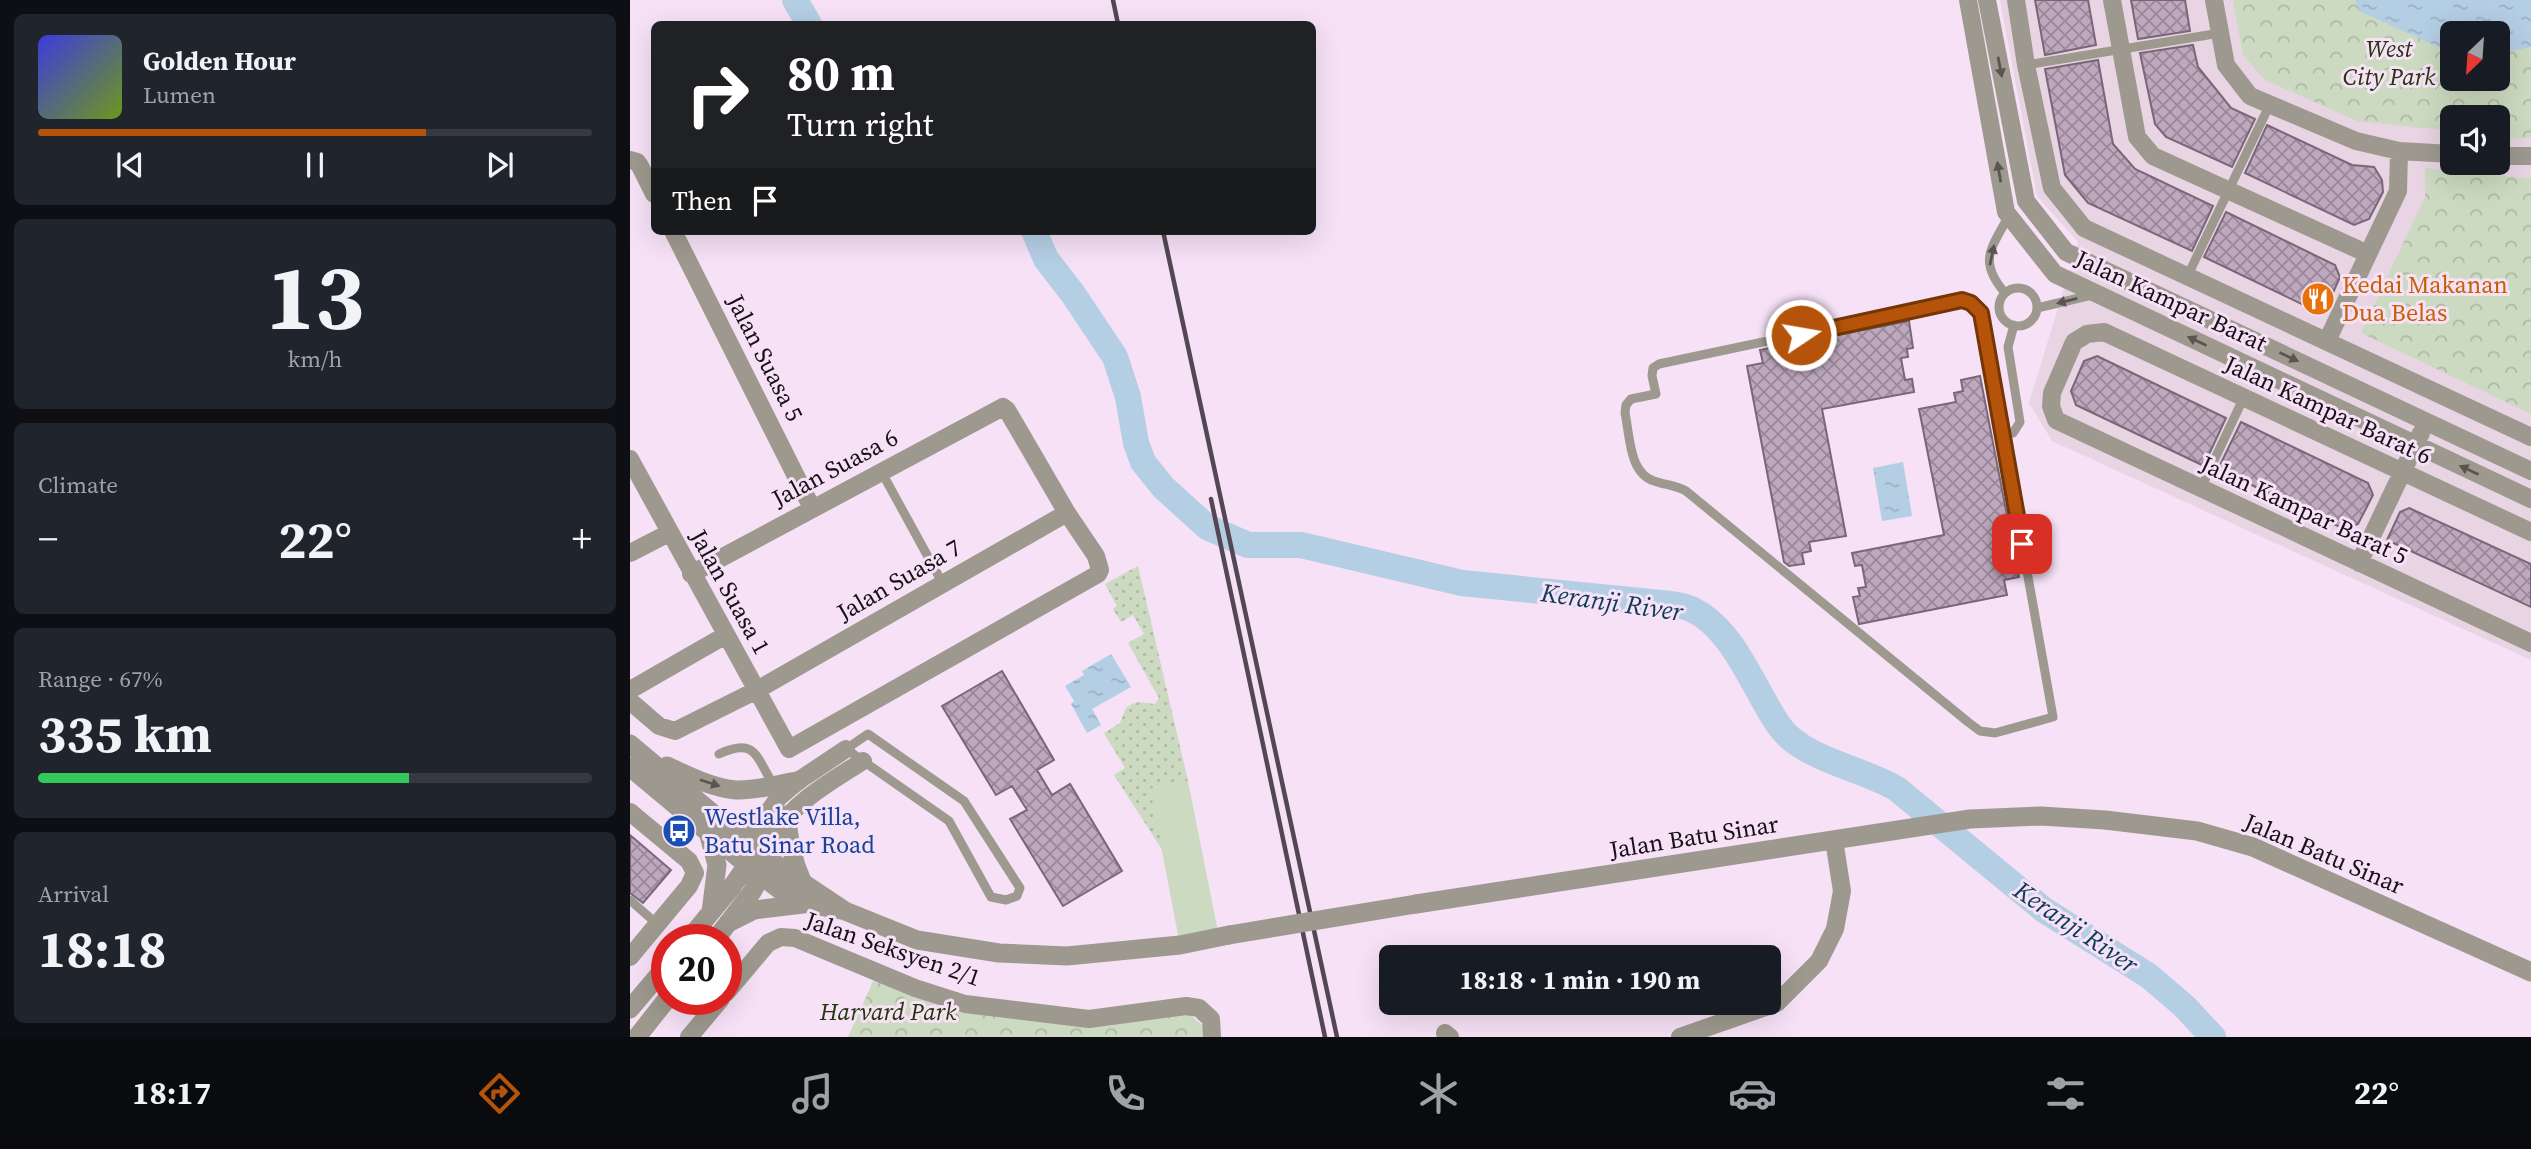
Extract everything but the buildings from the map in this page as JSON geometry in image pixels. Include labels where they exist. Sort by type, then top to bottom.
[{"type":"street","points":[[2016,0],[2025,65],[2052,188],[2084,228],[2531,437]]},
{"type":"street","points":[[2112,0],[2137,137],[2153,156],[2368,254]]},
{"type":"street","points":[[2214,0],[2226,65],[2250,96],[2356,141],[2399,151],[2440,153]]},
{"type":"street","name":"Jalan Kampar Barat","points":[[1977,1],[2006,212],[2055,274],[2531,499]]},
{"type":"street","name":"Jalan Kampar Barat","points":[[1977,1],[2026,201],[2066,252],[2531,471]]},
{"type":"street","points":[[2327,341],[2398,191],[2399,151]]},
{"type":"street","points":[[2510,156],[2531,156]]},
{"type":"street","points":[[630,160],[640,166],[651,188]]},
{"type":"street","name":"Jalan Suasa 5","points":[[675,235],[812,508]]},
{"type":"street","name":"Jalan Kampar Barat 6","points":[[2056,421],[2051,406],[2052,393],[2074,342],[2087,334],[2104,332],[2531,532]]},
{"type":"street","name":"Jalan Suasa 6","points":[[691,574],[1003,407],[1067,513]]},
{"type":"street","name":"Jalan Kampar Barat 5","points":[[2056,421],[2531,643]]},
{"type":"street","points":[[2359,563],[2427,422]]},
{"type":"street","name":"Jalan Suasa 1","points":[[630,459],[789,748],[1098,574],[1100,569],[1096,556],[1067,513]]},
{"type":"street","name":"Jalan Suasa 7","points":[[630,701],[659,726],[675,731],[757,690],[1067,513]]},
{"type":"street","points":[[630,553],[669,533]]},
{"type":"street","points":[[630,690],[726,635]]},
{"type":"street","name":"Jalan Batu Sinar","points":[[630,744],[638,762],[708,832],[754,859],[803,882],[845,911]]},
{"type":"street","points":[[728,923],[779,797],[797,781],[846,749]]},
{"type":"street","points":[[702,924],[787,815],[807,797],[863,761]]},
{"type":"street","points":[[638,762],[736,790],[764,788],[772,784],[797,781]]},
{"type":"street","name":"Jalan Batu Sinar","points":[[638,762],[754,859],[784,893],[808,904],[845,911],[916,940],[999,953],[1068,956],[1180,945],[1416,904],[1970,819],[2041,816],[2105,820],[2197,831],[2253,847],[2531,972]]},
{"type":"street","points":[[630,811],[690,861],[695,873],[688,886],[657,924]]},
{"type":"street","points":[[787,815],[788,841],[793,863],[803,882]]},
{"type":"street","points":[[708,832],[717,865],[711,913]]},
{"type":"street","points":[[1680,1037],[1777,1003],[1819,961],[1835,929],[1842,891],[1834,840]]},
{"type":"street","points":[[728,923],[754,910],[808,904]]},
{"type":"street","points":[[630,957],[651,931]]},
{"type":"street","name":"Jalan Seksyen 2/1","points":[[742,974],[768,943],[781,937],[795,939],[915,988],[965,1004],[1089,1018],[1186,1006],[1199,1008],[1211,1019],[1212,1037]]},
{"type":"street","points":[[630,1009],[651,984]]},
{"type":"street","points":[[637,1037],[654,1015]]},
{"type":"street","points":[[689,1037],[708,1015]]},
{"type":"lane","points":[[2025,65],[2220,33]]},
{"type":"lane","points":[[2187,277],[2270,104]]},
{"type":"lane","points":[[2005,293],[1989,269],[1989,258],[2009,215]]},
{"type":"lane","points":[[2016,288],[2029,291],[2037,308],[2027,324],[2008,324],[2000,315],[1999,303],[2005,293],[2016,288]]},
{"type":"lane","points":[[2037,308],[2097,293]]},
{"type":"lane","points":[[1962,300],[1971,303],[1981,313],[2003,436],[2053,717],[1995,733],[1980,731],[1968,722],[1686,491],[1642,476],[1636,467],[1625,413],[1626,405],[1631,399],[1656,394],[1652,376],[1653,368],[1659,364],[1962,300]]},
{"type":"lane","points":[[2003,436],[2013,433],[2020,422],[2008,346],[2014,325]]},
{"type":"lane","points":[[2201,488],[2244,397]]},
{"type":"lane","points":[[881,471],[943,583]]},
{"type":"lane","points":[[868,734],[964,801],[1020,888],[1017,895],[1006,900],[991,897],[949,821],[846,749],[868,734]]},
{"type":"lane","points":[[719,754],[735,747],[746,747],[755,753],[772,784]]},
{"type":"lane","points":[[630,900],[657,924]]},
{"type":"shaded area","points":[[2000,0],[2531,0],[2531,660],[2052,441],[2029,403],[2078,242],[2037,196]]},
{"type":"green space","name":"West City Park","points":[[2233,0],[2531,0],[2531,137],[2510,138],[2510,105],[2440,105],[2440,130],[2357,121],[2265,80],[2243,55]]},
{"type":"green space","points":[[2425,168],[2440,170],[2440,175],[2531,177],[2531,414],[2361,333],[2425,197]]},
{"type":"green space","points":[[1138,566],[1188,781],[1150,789],[1163,851],[1114,775],[1125,768],[1104,733],[1120,723],[1126,708],[1132,704],[1155,704],[1159,698],[1128,643],[1144,634],[1133,615],[1121,622],[1113,609],[1117,606],[1105,584]]},
{"type":"green space","points":[[1188,781],[1219,937],[1180,945],[1150,789]]},
{"type":"green space","name":"Harvard Park","points":[[874,979],[946,1009],[1093,1026],[1188,1014],[1205,1027],[1205,1037],[848,1037]]},
{"type":"water","points":[[2355,0],[2531,0],[2531,47],[2510,51],[2510,21],[2440,21],[2440,48],[2361,12]]},
{"type":"water","points":[[1903,462],[1912,516],[1882,521],[1873,468]]},
{"type":"water","points":[[1111,654],[1131,687],[1092,709],[1101,725],[1087,733],[1071,704],[1074,701],[1065,686],[1084,675],[1082,671]]},
{"type":"waterway","name":"Keranji River","points":[[795,0],[807,21]]},
{"type":"waterway","name":"Keranji River","points":[[1036,235],[1046,259],[1115,357],[1128,397],[1136,443],[1143,462],[1163,487],[1207,527],[1248,545],[1301,545],[1462,583],[1671,604],[1691,609],[1706,618],[1732,646],[1780,727],[1790,738],[1818,755],[1897,789],[2044,910],[2149,976],[2184,1006],[2213,1037]]},
{"type":"railway","points":[[1113,0],[1117,21]]},
{"type":"railway","points":[[1164,235],[1337,1037]]},
{"type":"railway","points":[[1211,499],[1325,1037]]},
{"type":"place","name":"Kedai Makanan Dua Belas","points":[[2318,299]]},
{"type":"place","name":"Westlake Villa, Batu Sinar Road","points":[[679,831]]},
{"type":"route","points":[[1801,335],[1962,300],[1971,303],[1981,313],[2022,544]]}]
